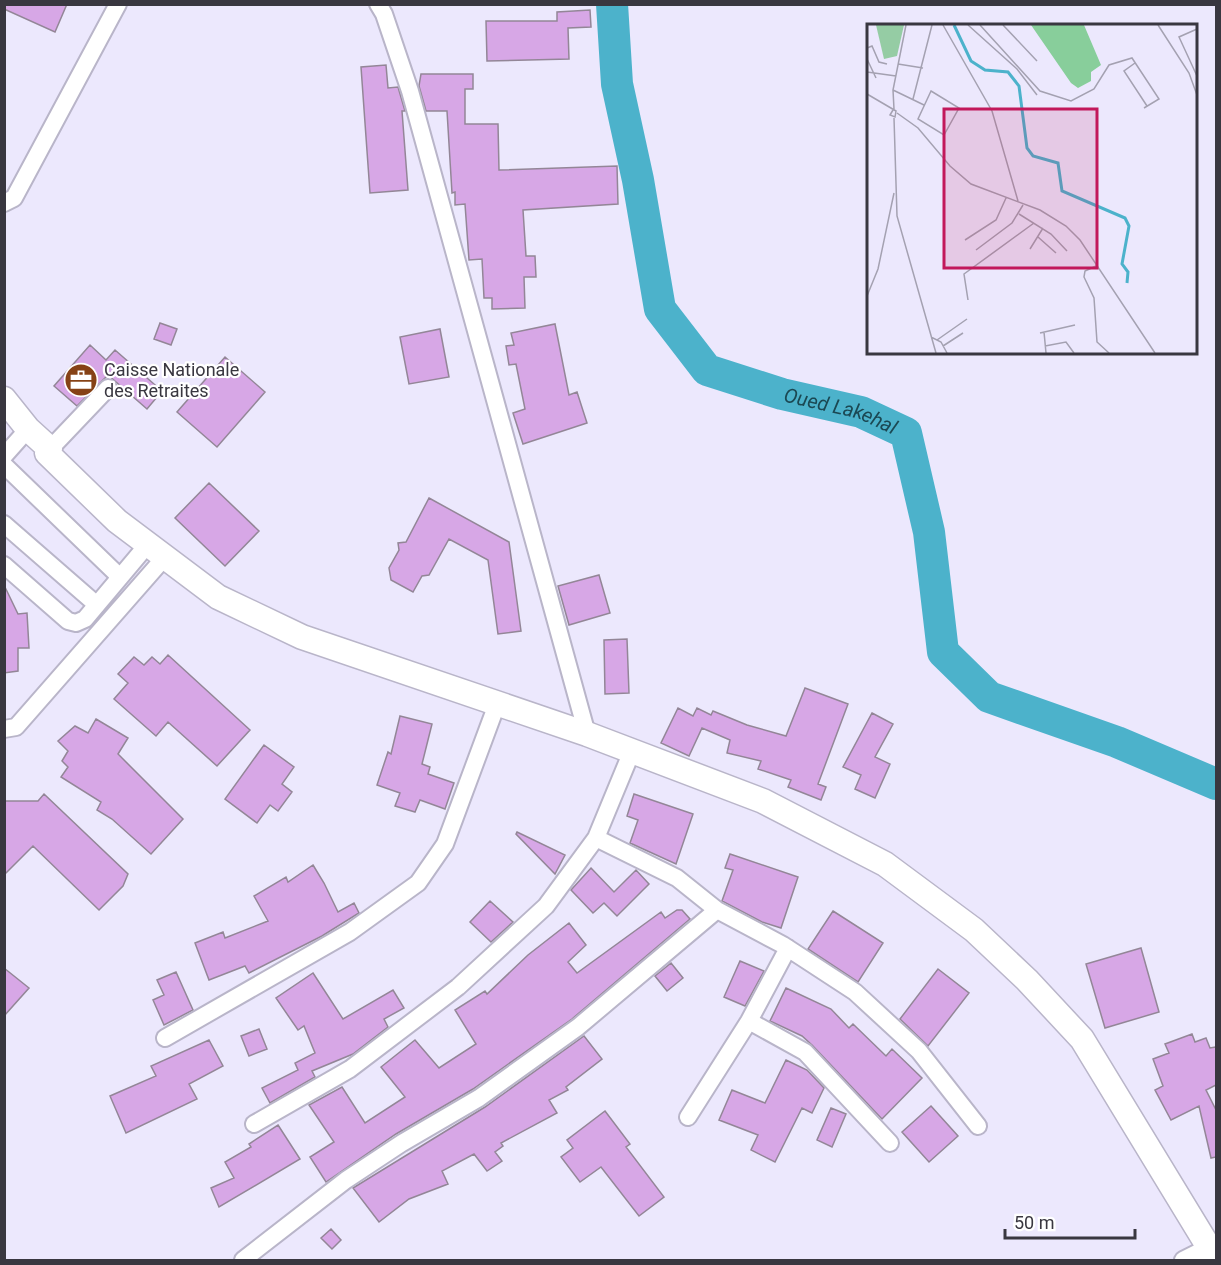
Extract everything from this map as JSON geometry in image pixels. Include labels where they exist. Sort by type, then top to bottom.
[{"type":"highway","points":[[4,399],[28,429],[50,448],[47,453],[117,521],[218,597],[302,638],[587,734],[763,801],[885,864],[974,930],[1027,980],[1082,1039],[1213,1253]]},
{"type":"street","points":[[4,203],[14,198],[118,4]]},
{"type":"street","points":[[378,4],[384,14],[410,91],[587,734]]},
{"type":"street","points":[[50,448],[108,388]]},
{"type":"street","points":[[4,456],[28,429]]},
{"type":"street","points":[[4,465],[120,577]]},
{"type":"street","points":[[4,524],[97,605]]},
{"type":"street","points":[[4,565],[68,621],[76,623],[85,619],[120,577],[156,551]]},
{"type":"street","points":[[4,729],[16,727],[156,551]]},
{"type":"street","points":[[165,1038],[350,932],[418,884],[445,844],[497,704]]},
{"type":"street","points":[[254,1124],[350,1069],[458,987],[546,906],[596,838],[632,751]]},
{"type":"street","points":[[596,838],[677,878],[717,910],[788,948],[855,992],[919,1051],[978,1126]]},
{"type":"street","points":[[243,1260],[346,1180],[479,1098],[578,1027],[717,910]]},
{"type":"street","points":[[688,1117],[749,1021],[788,948]]},
{"type":"street","points":[[749,1021],[805,1052],[890,1143]]},
{"type":"street","points":[[1183,1260],[1213,1253]]},
{"type":"building","points":[[4,4],[67,4],[55,32],[4,9]]},
{"type":"building","points":[[590,10],[591,27],[568,28],[569,59],[487,61],[486,21],[557,21],[557,12]]},
{"type":"building","points":[[386,65],[388,88],[398,87],[405,111],[402,111],[408,190],[370,193],[361,67]]},
{"type":"building","points":[[421,74],[473,74],[473,89],[465,89],[465,124],[498,124],[499,170],[617,166],[618,204],[523,210],[526,256],[535,256],[536,277],[524,277],[525,308],[492,309],[492,298],[484,298],[482,259],[469,260],[465,204],[455,205],[455,192],[452,193],[447,111],[426,111],[419,86]]},
{"type":"building","points":[[160,323],[177,329],[171,345],[154,339]]},
{"type":"building","points":[[555,324],[569,395],[577,392],[587,423],[523,444],[513,413],[525,409],[516,364],[509,365],[506,346],[514,345],[511,333]]},
{"type":"building","points":[[440,329],[449,377],[409,384],[400,337]]},
{"type":"building","name":"Caisse Nationale des Retraites","points":[[90,345],[106,360],[115,350],[162,391],[147,409],[108,375],[77,406],[54,386]]},
{"type":"building","points":[[225,357],[265,392],[217,447],[177,412]]},
{"type":"building","points":[[209,483],[259,531],[225,566],[175,518]]},
{"type":"building","points":[[429,498],[509,542],[521,631],[498,634],[488,560],[449,539],[429,575],[422,576],[413,592],[391,580],[389,568],[399,550],[398,543],[406,542]]},
{"type":"building","points":[[599,575],[610,613],[569,625],[558,586]]},
{"type":"building","points":[[4,585],[18,614],[27,613],[29,648],[18,648],[18,671],[4,673]]},
{"type":"building","points":[[627,639],[629,693],[605,694],[604,640]]},
{"type":"building","points":[[168,655],[250,730],[217,766],[168,722],[156,736],[114,699],[128,683],[118,674],[134,657],[144,665],[152,657],[160,664]]},
{"type":"building","points":[[805,688],[848,704],[818,784],[826,787],[821,800],[788,787],[791,780],[758,769],[761,761],[727,753],[730,740],[702,728],[689,756],[661,743],[678,708],[693,716],[697,708],[711,715],[713,711],[747,725],[786,736]]},
{"type":"building","points":[[872,713],[893,724],[875,757],[890,764],[875,798],[855,789],[861,775],[843,767]]},
{"type":"building","points":[[400,716],[432,724],[422,764],[430,767],[428,774],[454,783],[445,809],[420,800],[415,812],[395,806],[400,793],[377,785],[388,752],[391,754]]},
{"type":"building","points":[[96,719],[128,738],[118,754],[183,819],[151,854],[112,819],[97,810],[101,802],[61,777],[68,767],[62,761],[68,751],[58,741],[75,726],[88,733]]},
{"type":"building","points":[[264,745],[294,767],[282,784],[292,792],[278,811],[270,805],[257,823],[225,799]]},
{"type":"building","points":[[44,794],[128,874],[123,886],[99,910],[33,846],[4,875],[4,801],[38,801]]},
{"type":"building","points":[[634,794],[693,814],[676,864],[630,843],[638,820],[627,816]]},
{"type":"building","points":[[517,832],[565,855],[555,874],[516,834]]},
{"type":"building","points":[[730,854],[798,877],[781,928],[762,922],[722,901],[733,870],[725,868]]},
{"type":"building","points":[[313,865],[338,912],[354,903],[359,913],[322,936],[249,973],[245,966],[209,980],[195,943],[223,932],[225,938],[268,921],[254,896],[286,877],[288,882]]},
{"type":"building","points":[[591,868],[614,892],[636,870],[649,884],[617,916],[604,903],[593,913],[571,890]]},
{"type":"building","points":[[490,901],[513,922],[491,942],[470,922]]},
{"type":"building","points":[[677,910],[682,910],[690,919],[572,1019],[473,1089],[396,1134],[326,1182],[310,1157],[334,1142],[309,1105],[342,1087],[365,1123],[405,1097],[381,1067],[415,1040],[439,1068],[476,1044],[455,1010],[485,991],[487,994],[528,955],[569,923],[586,945],[568,962],[577,973],[661,912],[665,918]]},
{"type":"building","points":[[833,911],[883,943],[858,982],[808,949]]},
{"type":"building","points":[[1141,948],[1159,1012],[1105,1028],[1086,964]]},
{"type":"building","points":[[740,961],[764,971],[745,1006],[724,997]]},
{"type":"building","points":[[671,963],[683,978],[667,991],[655,976]]},
{"type":"building","points":[[4,968],[29,988],[4,1016]]},
{"type":"building","points":[[938,969],[969,993],[928,1046],[900,1019]]},
{"type":"building","points":[[176,972],[193,1010],[164,1025],[153,1000],[164,995],[157,980]]},
{"type":"building","points":[[313,973],[343,1019],[393,990],[404,1008],[384,1019],[388,1027],[353,1054],[312,1071],[315,1077],[270,1103],[262,1088],[298,1070],[295,1063],[315,1053],[304,1026],[298,1030],[276,998]]},
{"type":"building","points":[[786,988],[831,1009],[849,1028],[853,1024],[886,1056],[892,1049],[922,1078],[882,1119],[802,1036],[770,1021]]},
{"type":"building","points":[[259,1029],[267,1049],[249,1056],[241,1036]]},
{"type":"building","points":[[1192,1034],[1195,1042],[1206,1038],[1210,1048],[1216,1047],[1216,1085],[1206,1090],[1216,1110],[1216,1157],[1211,1158],[1199,1106],[1171,1120],[1155,1090],[1163,1086],[1153,1059],[1169,1053],[1165,1044]]},
{"type":"building","points":[[584,1036],[602,1059],[566,1087],[568,1090],[549,1100],[557,1113],[501,1143],[503,1146],[495,1152],[502,1161],[487,1171],[474,1154],[442,1171],[448,1184],[409,1199],[379,1222],[353,1188],[485,1107]]},
{"type":"building","points":[[209,1040],[223,1066],[189,1084],[197,1099],[126,1133],[110,1096],[156,1076],[151,1066]]},
{"type":"building","points":[[786,1060],[807,1070],[824,1088],[812,1113],[802,1108],[775,1162],[751,1150],[758,1135],[719,1120],[732,1090],[765,1103]]},
{"type":"building","points":[[931,1106],[958,1136],[929,1162],[902,1132]]},
{"type":"building","points":[[831,1108],[846,1114],[832,1147],[817,1140]]},
{"type":"building","points":[[605,1111],[630,1144],[626,1147],[664,1197],[639,1216],[601,1167],[580,1182],[561,1157],[573,1148],[567,1140]]},
{"type":"building","points":[[278,1125],[300,1159],[219,1207],[211,1188],[234,1178],[225,1162],[251,1147],[249,1144]]},
{"type":"building","points":[[331,1229],[341,1240],[332,1249],[321,1238]]},
{"type":"waterway","name":"Oued Lakehal","points":[[612,4],[617,84],[638,180],[660,309],[707,370],[782,394],[861,412],[906,433],[929,532],[943,652],[989,697],[1117,742],[1216,784]]},
{"type":"place","name":"Caisse Nationale des Retraites","points":[[81,380]]}]
